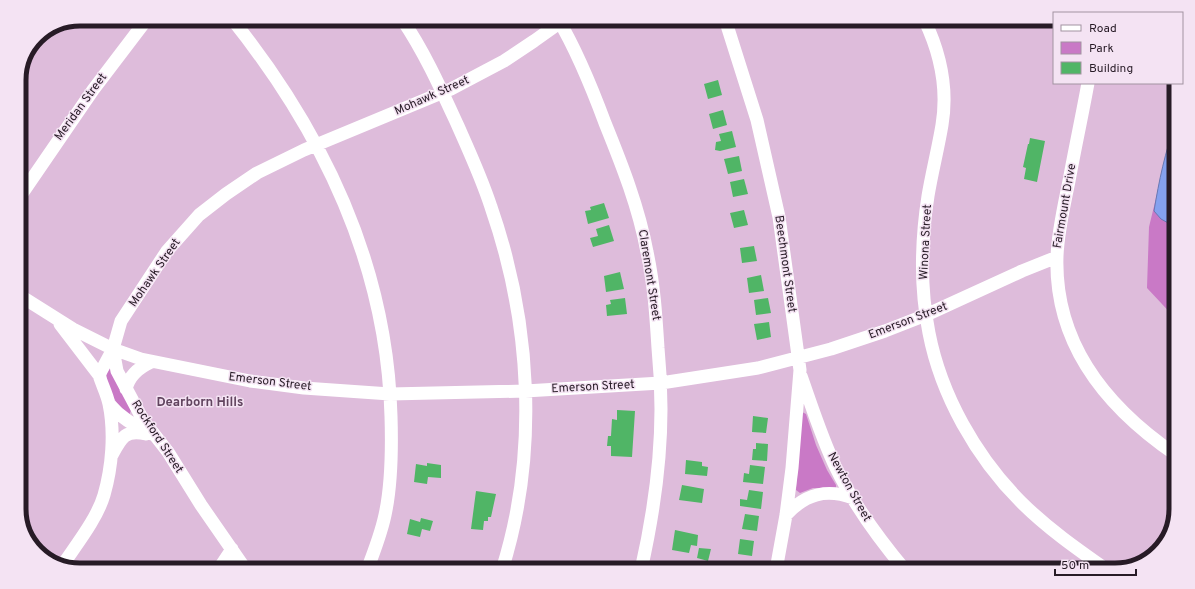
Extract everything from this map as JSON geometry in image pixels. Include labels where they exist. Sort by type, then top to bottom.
[{"type":"street","name":"Meridan Street","points":[[26,188],[88,97],[142,26]]},
{"type":"street","points":[[237,26],[291,101],[316,145],[346,208],[367,266],[376,301],[385,344],[390,394],[392,444],[385,514],[370,563]]},
{"type":"street","points":[[406,26],[425,56],[478,171],[492,207],[512,280],[520,324],[525,376],[525,435],[521,485],[509,549],[504,563]]},
{"type":"street","name":"Mohawk Street","points":[[100,375],[113,348],[121,322],[167,251],[200,215],[226,194],[257,173],[316,145],[443,93],[504,61],[553,26]]},
{"type":"street","name":"Claremont Street","points":[[564,26],[600,109],[640,220],[654,291],[661,415],[659,464],[651,521],[642,563]]},
{"type":"street","name":"Beechmont Street","points":[[727,26],[757,120],[779,217],[800,372],[792,468],[786,515],[777,563]]},
{"type":"street","name":"Winona Street","points":[[927,26],[939,59],[944,106],[942,124],[928,195],[924,230],[923,278],[926,315],[934,354],[947,391],[967,430],[982,454],[1015,496],[1045,524],[1098,563]]},
{"type":"street","name":"Fairmount Drive","points":[[1088,84],[1060,224],[1057,257],[1058,287],[1065,318],[1076,348],[1087,367],[1103,390],[1128,417],[1142,430],[1169,450]]},
{"type":"street","name":"Emerson Street","points":[[113,348],[151,362],[250,381],[304,388],[390,394],[525,390],[660,383],[758,368],[798,358],[885,331],[926,315],[1022,271],[1057,257]]},
{"type":"street","points":[[26,299],[87,336],[113,348]]},
{"type":"street","points":[[54,317],[100,375],[109,404],[112,432],[111,456],[104,496],[90,524],[65,561]]},
{"type":"street","name":"Rockford Street","points":[[113,348],[117,372],[143,420],[168,452],[200,505],[241,563]]},
{"type":"street","points":[[126,389],[128,383],[137,371],[151,362]]},
{"type":"street","name":"Newton Street","points":[[800,372],[821,432],[836,468],[876,534],[899,563]]},
{"type":"street","points":[[109,404],[114,410],[138,428],[154,435]]},
{"type":"street","points":[[111,456],[119,442],[127,434],[136,431],[154,435]]},
{"type":"street","points":[[786,515],[799,502],[816,494],[835,493],[853,498]]},
{"type":"street","points":[[223,563],[232,550]]},
{"type":"green space","points":[[1169,144],[1169,312],[1147,288],[1149,227]]},
{"type":"green space","points":[[107,368],[111,368],[131,410],[129,416],[116,401],[109,389],[107,383]]},
{"type":"green space","points":[[802,412],[806,414],[816,445],[827,470],[836,485],[836,488],[813,488],[800,493],[796,490]]},
{"type":"water","points":[[1169,144],[1169,223],[1161,219],[1154,211]]},
{"type":"building","points":[[718,80],[722,95],[708,99],[704,84]]},
{"type":"building","points":[[723,110],[727,125],[713,129],[709,114]]},
{"type":"building","points":[[732,131],[736,147],[720,151],[715,150],[716,142],[721,141],[719,134]]},
{"type":"building","points":[[1030,138],[1045,141],[1037,182],[1024,179],[1026,168],[1023,167]]},
{"type":"building","points":[[739,156],[742,171],[728,174],[724,159]]},
{"type":"building","points":[[744,179],[748,194],[733,197],[730,182]]},
{"type":"building","points":[[604,203],[609,218],[588,224],[585,211],[591,210],[590,207]]},
{"type":"building","points":[[744,210],[748,225],[734,228],[730,213]]},
{"type":"building","points":[[609,225],[614,241],[593,247],[590,238],[598,236],[596,229]]},
{"type":"building","points":[[754,246],[757,261],[742,263],[740,248]]},
{"type":"building","points":[[620,272],[624,289],[606,292],[604,276]]},
{"type":"building","points":[[761,275],[764,291],[749,293],[747,278]]},
{"type":"building","points":[[625,298],[627,314],[607,316],[606,305],[611,304],[610,300]]},
{"type":"building","points":[[768,298],[771,313],[756,315],[754,300]]},
{"type":"building","points":[[769,322],[771,337],[757,340],[754,324]]},
{"type":"building","points":[[617,410],[635,411],[632,457],[611,456],[611,446],[607,446],[608,436],[611,436],[612,419],[617,420]]},
{"type":"building","points":[[753,416],[768,418],[766,433],[752,432]]},
{"type":"building","points":[[756,443],[768,444],[767,461],[752,460],[753,449],[756,449]]},
{"type":"building","points":[[686,460],[702,462],[702,466],[708,467],[707,476],[685,474]]},
{"type":"building","points":[[427,463],[441,465],[441,478],[428,477],[427,484],[414,482],[416,464],[427,466]]},
{"type":"building","points":[[750,465],[765,467],[763,484],[743,482],[744,473],[749,474]]},
{"type":"building","points":[[682,485],[704,489],[702,503],[679,500]]},
{"type":"building","points":[[749,490],[763,492],[761,509],[740,506],[740,499],[747,500]]},
{"type":"building","points":[[476,491],[496,494],[491,517],[488,517],[488,521],[484,521],[483,530],[471,529]]},
{"type":"building","points":[[745,514],[759,516],[757,531],[742,529]]},
{"type":"building","points":[[421,518],[433,521],[430,531],[422,529],[420,537],[407,534],[410,519],[420,522]]},
{"type":"building","points":[[675,530],[698,535],[697,546],[691,545],[689,553],[672,550]]},
{"type":"building","points":[[740,539],[754,541],[752,556],[738,554]]},
{"type":"building","points":[[699,548],[711,549],[708,561],[697,558]]},
{"type":"district","name":"Dearborn Hills","points":[[200,403]]}]
